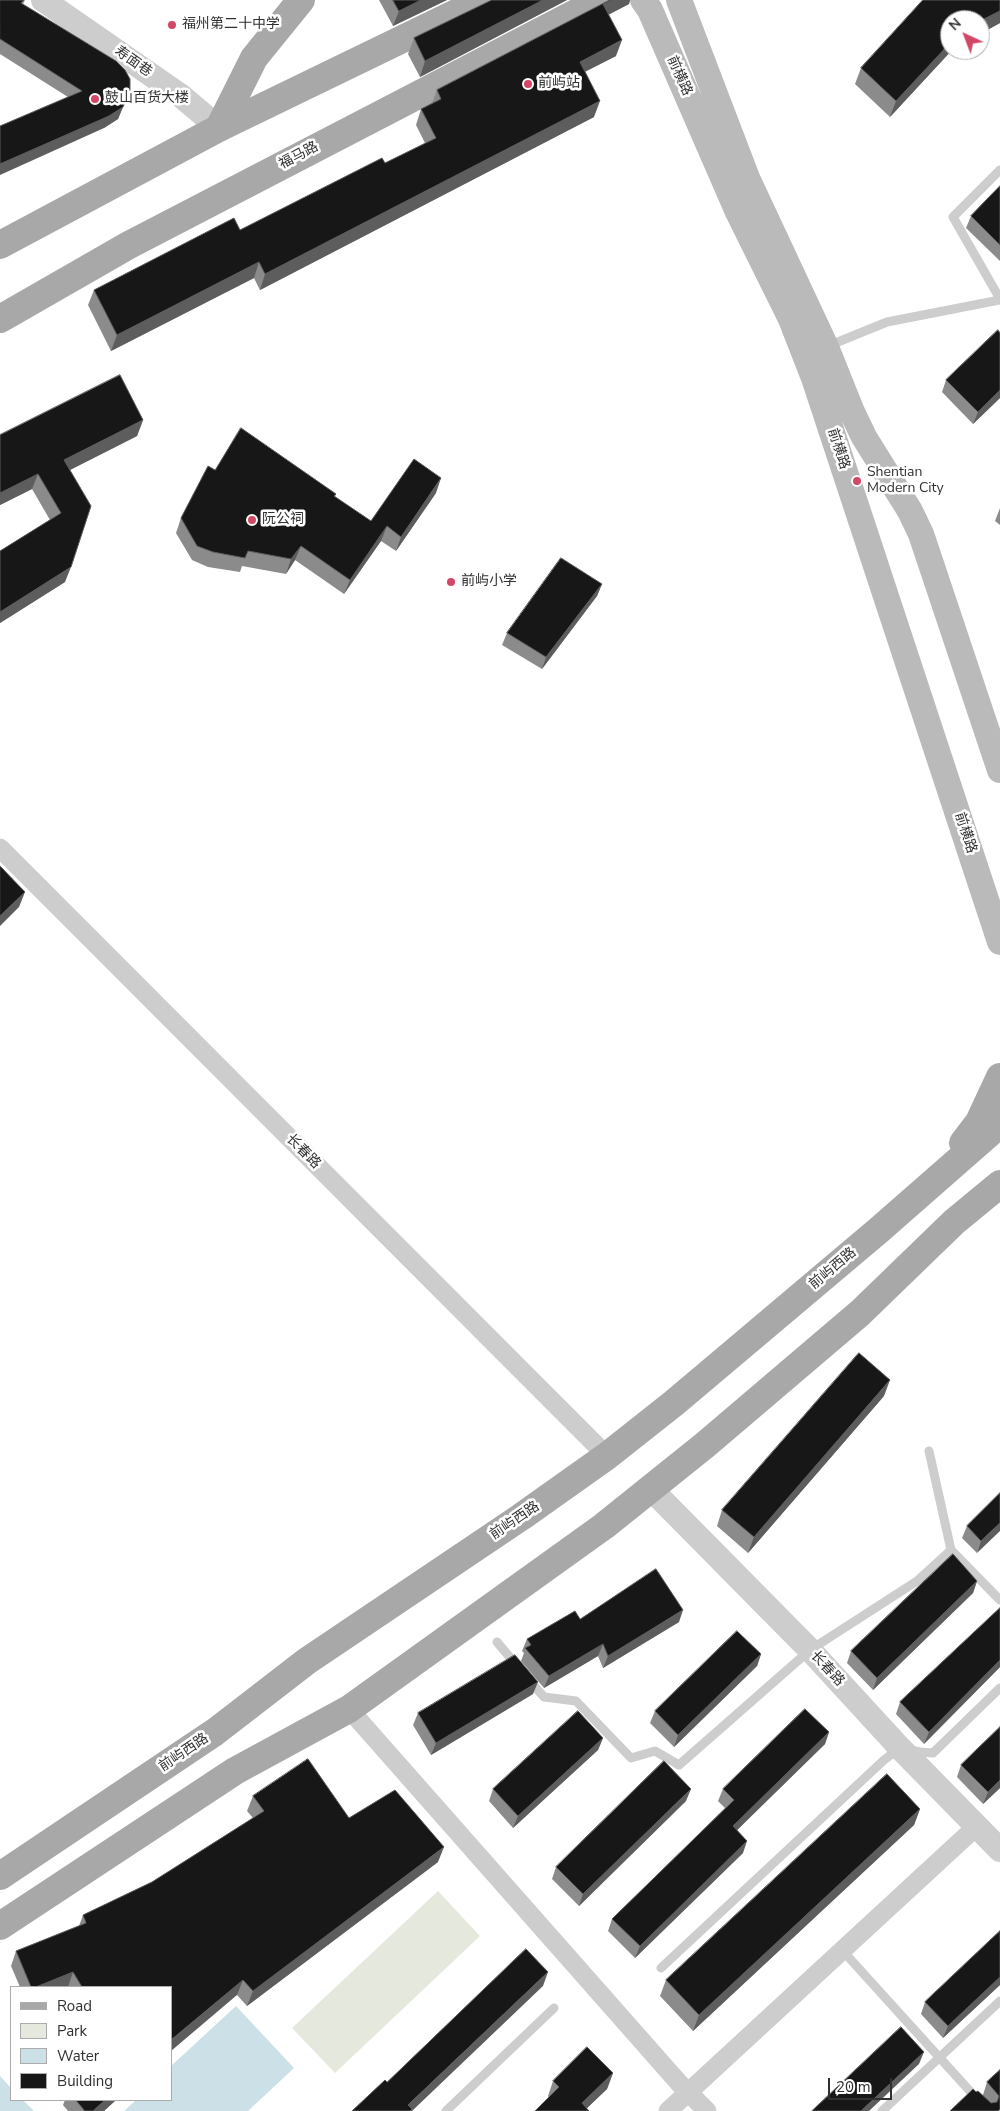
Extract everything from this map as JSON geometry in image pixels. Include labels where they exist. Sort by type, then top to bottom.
[{"type":"main road","points":[[219,128],[254,58],[301,0]]},
{"type":"main road","points":[[0,245],[219,128],[483,0]]},
{"type":"main road","name":"福马路","points":[[0,319],[129,245],[601,0]]},
{"type":"main road","name":"前横路","points":[[643,0],[650,10],[738,212],[791,319],[814,378],[1000,942]]},
{"type":"main road","name":"前横路","points":[[679,0],[747,178],[826,347],[852,412],[864,437],[910,511],[921,534],[1000,770]]},
{"type":"main road","points":[[879,1230],[959,1149],[979,1122],[1000,1077]]},
{"type":"main road","name":"前屿西路","points":[[0,1876],[215,1732],[307,1660],[521,1517],[607,1456],[674,1403],[879,1230],[1000,1124]]},
{"type":"main road","points":[[0,1926],[235,1771],[348,1709],[604,1526],[651,1489],[860,1313],[954,1222],[1000,1184]]},
{"type":"main road","points":[[954,1222],[1000,1207]]},
{"type":"street","name":"寿面巷","points":[[43,0],[180,95],[219,128]]},
{"type":"street","name":"长春路","points":[[0,848],[607,1456]]},
{"type":"street","name":"长春路","points":[[651,1489],[810,1650],[900,1748],[1000,1850]]},
{"type":"street","points":[[348,1709],[688,2092],[707,2111]]},
{"type":"street","points":[[668,2111],[977,1826]]},
{"type":"lane","points":[[826,347],[887,322],[1000,300],[953,217],[1000,170]]},
{"type":"lane","points":[[929,1451],[951,1550],[1000,1600]]},
{"type":"lane","points":[[497,1642],[544,1697],[576,1701],[631,1758],[655,1751],[679,1765],[810,1650],[917,1581],[951,1550]]},
{"type":"lane","points":[[661,1968],[877,1767],[900,1748],[933,1753],[1000,1688]]},
{"type":"lane","points":[[842,1950],[988,2111]]},
{"type":"lane","points":[[882,2111],[1000,2001]]},
{"type":"lane","points":[[446,2111],[554,2008]]},
{"type":"green space","points":[[438,1891],[480,1936],[335,2073],[292,2028]]},
{"type":"water","points":[[236,2006],[294,2068],[248,2111],[124,2111],[135,2101],[172,2101],[172,2065]]},
{"type":"water","points":[[0,2076],[10,2087],[10,2101],[24,2101],[34,2111],[0,2111]]},
{"type":"building","name":"鼓山百货大楼","points":[[0,0],[24,0],[21,3],[116,61],[125,70],[130,79],[130,90],[123,107],[109,116],[0,164],[0,126],[82,91],[0,39]]},
{"type":"building","points":[[393,0],[421,0],[399,11]]},
{"type":"building","points":[[492,0],[543,0],[425,61],[414,38]]},
{"type":"building","points":[[610,0],[612,0],[603,4],[622,40],[580,62],[600,101],[265,274],[259,262],[117,335],[94,290],[234,218],[240,230],[382,158],[385,163],[436,138],[421,109],[441,99],[437,90]]},
{"type":"building","points":[[923,0],[1000,0],[1000,11],[990,16],[990,10],[940,10],[940,54],[896,101],[861,68]]},
{"type":"building","points":[[1000,186],[1000,245],[971,216]]},
{"type":"building","points":[[998,330],[1000,333],[1000,390],[978,412],[946,380]]},
{"type":"building","points":[[120,375],[143,420],[64,460],[91,506],[71,567],[0,612],[0,551],[61,513],[38,474],[0,493],[0,435]]},
{"type":"building","points":[[241,428],[336,494],[334,496],[371,521],[414,459],[441,478],[401,537],[387,526],[350,580],[301,546],[291,559],[248,551],[245,558],[213,552],[197,546],[181,518],[208,466],[215,470]]},
{"type":"building","points":[[561,558],[602,584],[546,657],[507,633]]},
{"type":"building","points":[[0,866],[25,892],[0,916]]},
{"type":"building","points":[[859,1353],[890,1380],[754,1537],[722,1510]]},
{"type":"building","points":[[1000,1493],[1000,1523],[981,1541],[967,1526]]},
{"type":"building","points":[[953,1554],[977,1581],[877,1678],[851,1651]]},
{"type":"building","points":[[656,1569],[683,1610],[608,1656],[603,1644],[549,1676],[525,1648],[531,1645],[527,1639],[575,1611],[580,1619]]},
{"type":"building","points":[[1000,1608],[1000,1660],[929,1732],[900,1702]]},
{"type":"building","points":[[737,1631],[761,1654],[678,1735],[655,1711]]},
{"type":"building","points":[[515,1655],[538,1682],[436,1743],[418,1713]]},
{"type":"building","points":[[805,1709],[829,1732],[733,1826],[747,1841],[640,1946],[612,1919],[734,1800],[723,1789]]},
{"type":"building","points":[[578,1711],[603,1738],[518,1816],[493,1789]]},
{"type":"building","points":[[1000,1727],[1000,1780],[988,1792],[961,1765]]},
{"type":"building","points":[[308,1759],[349,1818],[395,1790],[444,1847],[253,1991],[243,1980],[172,2039],[172,1986],[81,1986],[73,1972],[38,1986],[31,1986],[16,1951],[86,1923],[83,1915],[152,1882],[264,1811],[253,1796]]},
{"type":"building","points":[[664,1761],[691,1789],[583,1894],[556,1867]]},
{"type":"building","points":[[887,1774],[920,1809],[699,2015],[666,1980]]},
{"type":"building","points":[[1000,1931],[1000,1977],[948,2026],[925,2002]]},
{"type":"building","points":[[526,1949],[548,1972],[408,2105],[412,2109],[410,2111],[352,2111],[385,2080],[387,2082]]},
{"type":"building","points":[[901,2027],[924,2052],[861,2111],[812,2111]]},
{"type":"building","points":[[587,2047],[613,2073],[582,2103],[589,2111],[535,2111],[559,2087],[553,2081]]},
{"type":"building","points":[[1000,2070],[1000,2109],[998,2111],[950,2111],[973,2089],[991,2103],[997,2102],[999,2096],[987,2082]]},
{"type":"building","points":[[77,2101],[104,2101],[93,2111],[85,2111]]},
{"type":"place","name":"福州第二十中学","points":[[172,25]]},
{"type":"place","name":"前屿站","points":[[528,84]]},
{"type":"place","name":"鼓山百货大楼","points":[[95,99]]},
{"type":"place","name":"Shentian Modern City","points":[[857,481]]},
{"type":"place","name":"阮公祠","points":[[252,520]]},
{"type":"place","name":"前屿小学","points":[[451,582]]}]
